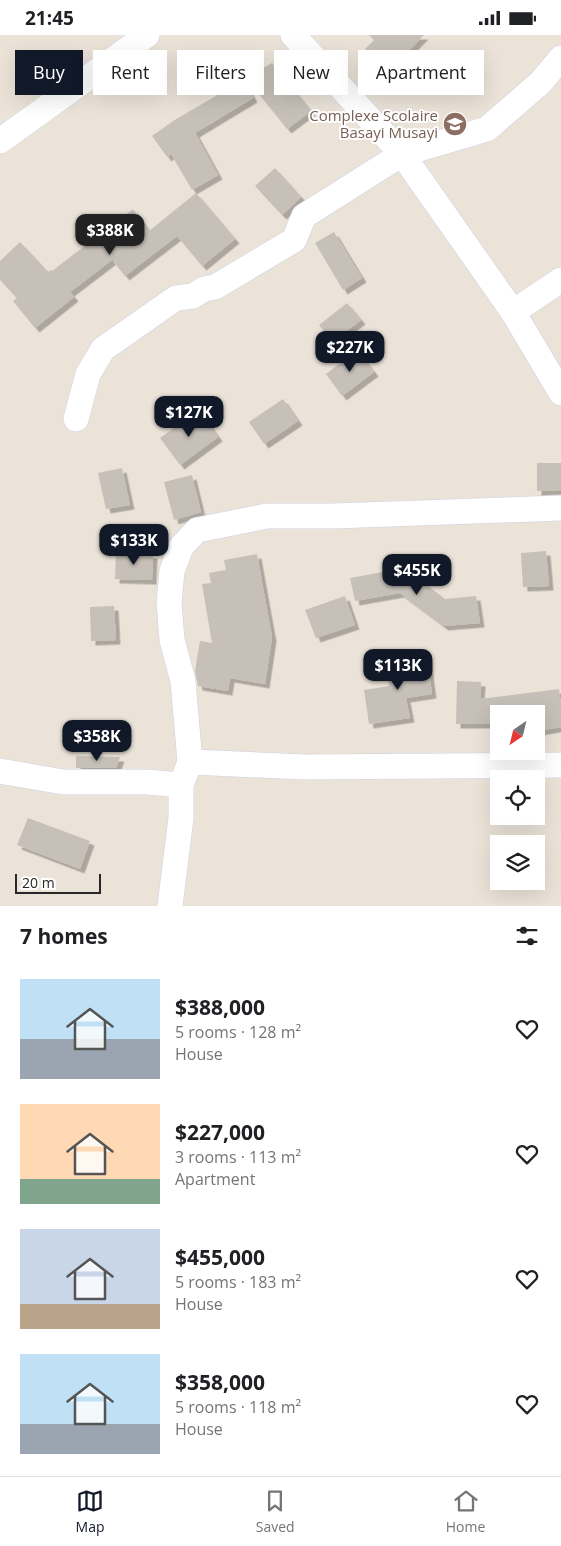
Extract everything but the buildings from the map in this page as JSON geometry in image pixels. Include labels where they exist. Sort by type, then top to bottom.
[{"type":"street","points":[[0,141],[147,35]]},
{"type":"street","points":[[293,35],[402,154],[513,312],[561,393]]},
{"type":"street","points":[[76,419],[88,374],[103,349],[176,298],[193,296],[204,289],[215,287],[294,239],[304,216],[402,154],[486,129],[541,82],[561,58]]},
{"type":"street","points":[[513,312],[561,280]]},
{"type":"street","points":[[170,906],[181,818],[181,785],[190,763],[183,681],[172,640],[169,602],[172,571],[180,547],[197,530],[268,517],[561,508]]},
{"type":"street","points":[[190,763],[305,767],[561,765]]},
{"type":"street","points":[[0,771],[63,782],[147,782],[181,785]]},
{"type":"place","name":"Complexe Scolaire Basayi Musayi","points":[[455,124]]}]
